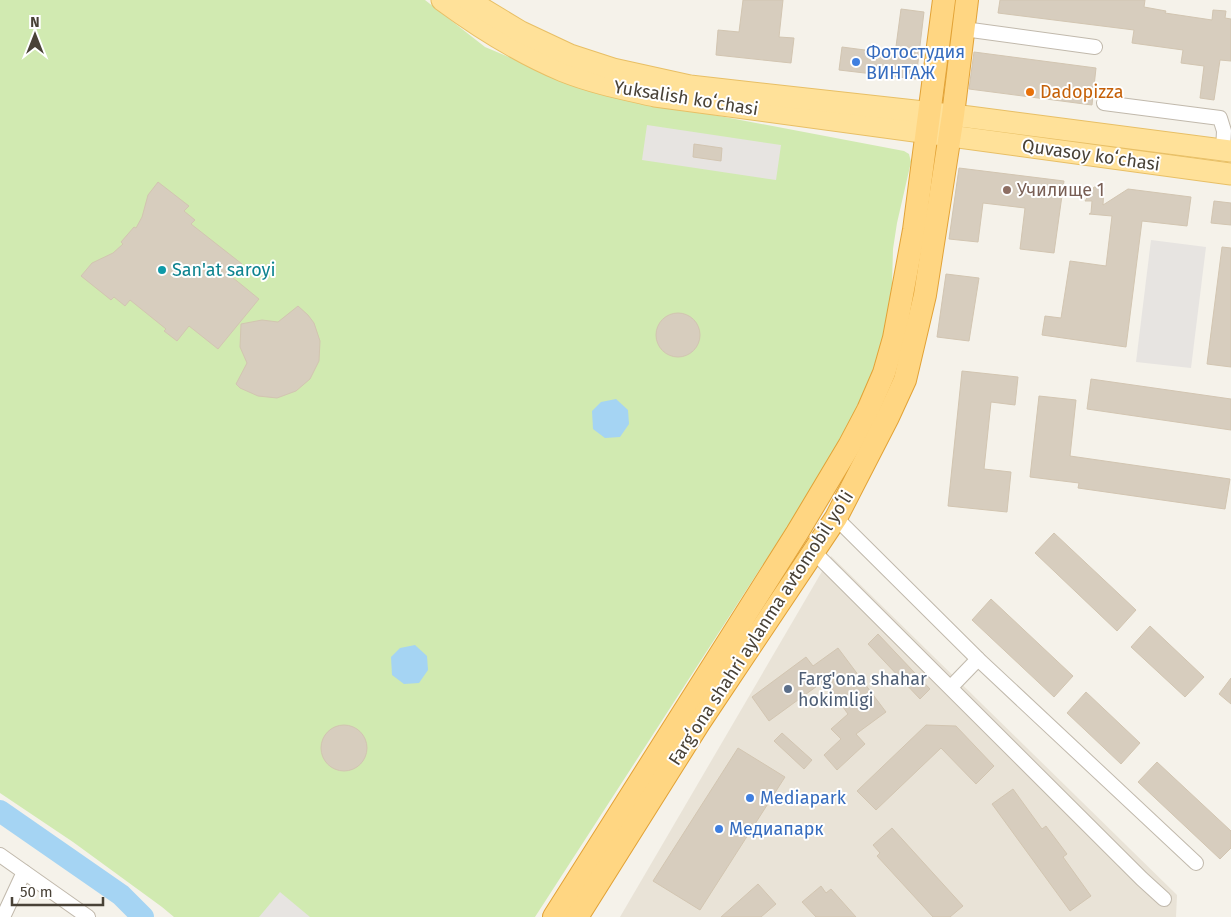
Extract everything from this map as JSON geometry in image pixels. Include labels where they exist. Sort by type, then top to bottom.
[{"type":"highway","name":"Fargʻona shahri aylanma avtomobil yoʻli","points":[[576,917],[664,761],[849,446],[881,381],[894,338],[914,230],[944,0]]},
{"type":"highway","name":"Fargʻona shahri aylanma avtomobil yoʻli","points":[[554,917],[664,761],[699,723],[814,552],[836,518],[905,380],[925,294],[952,126],[967,0]]},
{"type":"main road","name":"Yuksalish koʻchasi","points":[[442,0],[472,22],[514,48],[564,71],[609,86],[655,96],[952,126]]},
{"type":"main road","name":"Yuksalish koʻchasi","points":[[468,0],[521,32],[570,55],[613,69],[690,86],[928,123]]},
{"type":"main road","name":"Quvasoy koʻchasi","points":[[952,126],[1227,151]]},
{"type":"main road","name":"Quvasoy koʻchasi","points":[[952,126],[1231,174]]},
{"type":"street","points":[[964,29],[1095,47]]},
{"type":"street","points":[[1104,103],[1220,118],[1227,151]]},
{"type":"street","points":[[836,518],[978,659],[1196,863]]},
{"type":"street","points":[[814,552],[1164,899]]},
{"type":"street","points":[[951,687],[978,659]]},
{"type":"street","points":[[0,855],[88,917]]},
{"type":"street","points":[[3,917],[24,872]]},
{"type":"shaded area","points":[[647,125],[781,145],[776,180],[642,160]]},
{"type":"shaded area","points":[[1151,240],[1206,247],[1191,368],[1136,362]]},
{"type":"shaded area","points":[[831,556],[1177,895],[1176,917],[620,917]]},
{"type":"shaded area","points":[[280,892],[310,917],[259,917]]},
{"type":"green space","points":[[0,0],[425,0],[485,47],[593,92],[904,151],[909,154],[911,162],[893,249],[892,285],[888,313],[870,379],[853,415],[813,487],[535,917],[174,917],[73,842],[0,793]]},
{"type":"water","points":[[616,399],[628,410],[629,424],[620,437],[605,438],[593,429],[592,411],[601,402]]},
{"type":"water","points":[[415,645],[427,656],[428,670],[419,683],[404,684],[392,675],[391,657],[400,648]]},
{"type":"building","points":[[743,0],[783,0],[779,37],[794,38],[791,63],[716,55],[718,30],[739,32]]},
{"type":"building","points":[[1000,0],[1145,0],[1144,7],[1166,11],[1165,13],[1212,20],[1213,10],[1226,11],[1225,18],[1231,19],[1231,61],[1220,60],[1214,100],[1200,98],[1204,66],[1181,63],[1183,50],[1132,43],[1134,30],[998,13]]},
{"type":"building","points":[[901,9],[924,12],[916,79],[839,70],[842,47],[895,54]]},
{"type":"building","points":[[974,52],[1096,68],[1092,105],[969,89]]},
{"type":"building","points":[[694,144],[722,148],[721,161],[693,157]]},
{"type":"building","points":[[959,168],[1064,181],[1054,253],[1020,249],[1025,208],[983,203],[978,242],[949,239]]},
{"type":"building","name":"San'at saroyi","points":[[158,182],[189,206],[184,211],[195,220],[191,224],[242,264],[232,277],[259,299],[218,349],[189,326],[177,341],[164,331],[166,329],[130,300],[125,306],[114,297],[111,300],[81,276],[92,263],[113,253],[123,244],[121,242],[134,227],[136,228],[142,217],[148,195]]},
{"type":"building","points":[[1094,187],[1104,188],[1103,205],[1128,189],[1191,197],[1187,226],[1142,221],[1126,347],[1042,335],[1045,316],[1061,318],[1070,261],[1106,266],[1112,216],[1089,214],[1091,213],[1092,201],[1085,201]]},
{"type":"building","points":[[1214,201],[1231,203],[1231,225],[1211,223]]},
{"type":"building","points":[[1222,247],[1231,248],[1231,367],[1207,364]]},
{"type":"building","points":[[946,274],[979,278],[969,341],[937,337]]},
{"type":"building","points":[[298,306],[314,323],[320,341],[319,361],[310,379],[296,391],[277,398],[258,396],[240,388],[236,384],[247,363],[240,347],[241,324],[262,320],[278,322]]},
{"type":"building","points":[[682,313],[694,319],[699,326],[699,344],[694,351],[687,356],[674,357],[666,354],[659,347],[656,331],[659,323],[666,316]]},
{"type":"building","points":[[962,371],[1018,377],[1015,405],[991,402],[984,469],[1011,472],[1007,512],[948,506]]},
{"type":"building","points":[[1091,379],[1231,399],[1231,430],[1087,409]]},
{"type":"building","points":[[1039,396],[1076,400],[1070,456],[1230,479],[1225,509],[1078,488],[1079,483],[1030,477]]},
{"type":"building","points":[[1054,533],[1136,610],[1117,631],[1035,553]]},
{"type":"building","points":[[991,599],[1073,676],[1054,697],[972,620]]},
{"type":"building","points":[[1150,626],[1204,677],[1185,697],[1131,647]]},
{"type":"building","points":[[878,634],[930,689],[920,699],[868,644]]},
{"type":"building","name":"Farg'ona shahar hokimligi","points":[[838,648],[886,712],[856,734],[865,744],[837,770],[824,755],[841,739],[831,729],[848,714],[824,681],[769,721],[752,697],[806,657],[813,666]]},
{"type":"building","points":[[1231,678],[1231,704],[1219,694]]},
{"type":"building","points":[[1086,692],[1140,743],[1121,764],[1067,713]]},
{"type":"building","points":[[344,725],[357,729],[363,735],[367,748],[363,761],[357,767],[344,771],[331,767],[325,761],[321,748],[325,735],[331,729]]},
{"type":"building","points":[[926,725],[956,726],[994,766],[976,784],[941,748],[876,810],[857,791]]},
{"type":"building","points":[[782,733],[812,760],[804,769],[774,741]]},
{"type":"building","name":"Медиапарк","points":[[738,748],[785,777],[700,910],[653,881]]},
{"type":"building","points":[[1157,762],[1231,831],[1231,848],[1220,859],[1138,782]]},
{"type":"building","points":[[1013,789],[1042,829],[1046,826],[1067,854],[1063,857],[1091,896],[1070,911],[992,804]]},
{"type":"building","points":[[892,828],[963,906],[950,917],[933,917],[877,856],[880,853],[873,845]]},
{"type":"building","points":[[758,884],[776,904],[761,917],[721,917]]},
{"type":"building","points":[[821,886],[826,893],[831,889],[856,917],[816,917],[802,902]]},
{"type":"waterway","points":[[0,811],[121,895],[143,917]]},
{"type":"place","name":"Фотостудия ВИНТАЖ","points":[[856,62]]},
{"type":"place","name":"Dadopizza","points":[[1030,92]]},
{"type":"place","name":"Училище 1","points":[[1007,190]]},
{"type":"place","name":"San'at saroyi","points":[[162,270]]},
{"type":"place","name":"Farg'ona shahar hokimligi","points":[[788,689]]},
{"type":"place","name":"Mediapark","points":[[750,798]]},
{"type":"place","name":"Медиапарк","points":[[719,829]]}]
